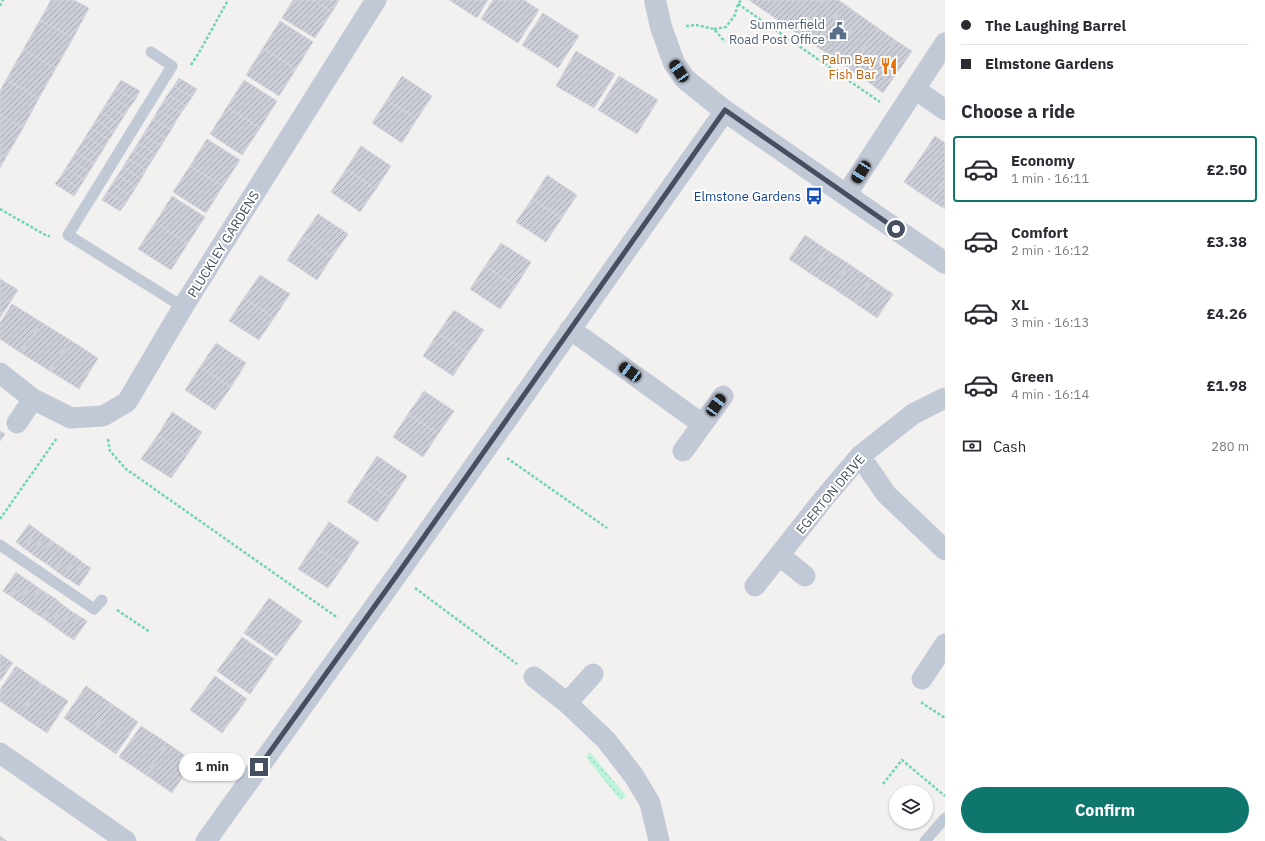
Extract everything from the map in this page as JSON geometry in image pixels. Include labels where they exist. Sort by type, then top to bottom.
[{"type":"street","name":"PLUCKLEY GARDENS","points":[[71,418],[103,416],[126,402],[376,0]]},
{"type":"street","points":[[655,0],[661,27],[674,63],[685,79],[725,110],[945,263]]},
{"type":"street","points":[[846,195],[945,43]]},
{"type":"street","points":[[915,89],[945,110]]},
{"type":"street","points":[[206,841],[397,575],[725,110]]},
{"type":"street","points":[[570,329],[702,424]]},
{"type":"street","points":[[0,373],[33,399],[71,418]]},
{"type":"street","points":[[683,451],[722,396]]},
{"type":"street","name":"EGERTON DRIVE","points":[[755,586],[825,497],[860,456],[913,414],[945,398]]},
{"type":"street","points":[[17,423],[33,399]]},
{"type":"street","points":[[860,456],[886,494],[945,550]]},
{"type":"street","points":[[779,555],[805,576]]},
{"type":"street","points":[[922,679],[945,644]]},
{"type":"street","points":[[567,703],[593,674]]},
{"type":"street","points":[[534,677],[567,703],[606,740],[634,776],[650,803],[658,841]]},
{"type":"street","points":[[0,753],[126,841]]},
{"type":"lane","points":[[151,52],[172,66],[68,235],[184,307]]},
{"type":"lane","points":[[0,545],[94,609],[102,600]]},
{"type":"lane","points":[[925,841],[945,818]]},
{"type":"path","points":[[0,6],[3,0]]},
{"type":"path","points":[[172,66],[189,68],[228,0]]},
{"type":"path","points":[[661,27],[696,25],[714,29],[726,27],[735,15],[738,4],[741,0]]},
{"type":"path","points":[[738,4],[898,115]]},
{"type":"path","points":[[714,29],[725,42]]},
{"type":"path","points":[[0,209],[47,236],[68,235]]},
{"type":"path","points":[[103,416],[110,450],[126,469],[356,631]]},
{"type":"path","points":[[0,519],[71,418]]},
{"type":"path","points":[[488,445],[607,528]]},
{"type":"path","points":[[397,575],[534,677]]},
{"type":"path","points":[[102,600],[150,632]]},
{"type":"path","points":[[883,784],[902,760],[945,796]]},
{"type":"green space","points":[[590,752],[626,796],[620,800],[586,757]]},
{"type":"building","points":[[51,0],[74,0],[89,8],[73,38],[40,20]]},
{"type":"building","points":[[293,0],[313,0],[332,12],[315,38],[282,18]]},
{"type":"building","points":[[313,0],[339,0],[332,12]]},
{"type":"building","points":[[449,0],[488,0],[477,18]]},
{"type":"building","points":[[493,0],[524,0],[539,10],[518,43],[481,19]]},
{"type":"building","points":[[749,0],[822,0],[798,34]]},
{"type":"building","points":[[822,0],[838,0],[844,4],[816,46],[798,34]]},
{"type":"building","points":[[844,4],[861,16],[832,57],[816,46]]},
{"type":"building","points":[[543,13],[579,36],[558,68],[522,45]]},
{"type":"building","points":[[861,16],[878,28],[849,69],[832,57]]},
{"type":"building","points":[[40,20],[73,38],[56,68],[23,50]]},
{"type":"building","points":[[280,21],[313,42],[296,69],[263,48]]},
{"type":"building","points":[[878,28],[895,40],[867,81],[849,69]]},
{"type":"building","name":"Palm Bay Fish Bar","points":[[895,40],[912,51],[883,93],[867,81]]},
{"type":"building","points":[[263,48],[296,69],[279,96],[246,75]]},
{"type":"building","points":[[23,50],[56,68],[39,98],[6,80]]},
{"type":"building","points":[[576,51],[615,74],[594,108],[556,86]]},
{"type":"building","points":[[402,76],[432,96],[417,119],[387,100]]},
{"type":"building","points":[[619,76],[658,100],[637,134],[598,110]]},
{"type":"building","points":[[179,78],[197,89],[192,97],[174,86]]},
{"type":"building","points":[[6,80],[39,98],[23,128],[0,115],[0,91]]},
{"type":"building","points":[[121,80],[140,91],[135,100],[116,88]]},
{"type":"building","points":[[244,80],[277,101],[260,128],[227,107]]},
{"type":"building","points":[[174,86],[192,97],[186,106],[168,94]]},
{"type":"building","points":[[116,88],[135,100],[129,108],[111,96]]},
{"type":"building","points":[[168,94],[186,106],[181,113],[163,102]]},
{"type":"building","points":[[111,96],[129,108],[124,116],[106,104]]},
{"type":"building","points":[[387,100],[417,119],[402,143],[372,123]]},
{"type":"building","points":[[163,102],[181,113],[176,121],[158,110]]},
{"type":"building","points":[[106,104],[124,116],[119,124],[101,112]]},
{"type":"building","points":[[227,107],[260,128],[242,155],[210,134]]},
{"type":"building","points":[[158,110],[176,121],[171,130],[153,119]]},
{"type":"building","points":[[101,112],[119,124],[114,132],[96,120]]},
{"type":"building","points":[[0,115],[23,128],[6,157],[0,154]]},
{"type":"building","points":[[153,119],[171,130],[166,138],[148,127]]},
{"type":"building","points":[[96,120],[114,132],[109,140],[91,128]]},
{"type":"building","points":[[148,127],[166,138],[161,146],[143,135]]},
{"type":"building","points":[[91,128],[109,140],[104,148],[86,136]]},
{"type":"building","points":[[143,135],[161,146],[156,154],[138,143]]},
{"type":"building","points":[[86,136],[104,148],[99,156],[81,144]]},
{"type":"building","points":[[935,136],[945,143],[945,181],[932,201],[904,182]]},
{"type":"building","points":[[207,139],[240,160],[223,186],[190,166]]},
{"type":"building","points":[[138,143],[156,154],[151,162],[133,151]]},
{"type":"building","points":[[81,144],[99,156],[94,164],[76,152]]},
{"type":"building","points":[[361,146],[391,166],[376,189],[346,169]]},
{"type":"building","points":[[133,151],[151,162],[146,170],[128,159]]},
{"type":"building","points":[[76,152],[94,164],[89,172],[71,160]]},
{"type":"building","points":[[0,154],[6,157],[0,168]]},
{"type":"building","points":[[128,159],[146,170],[141,179],[123,167]]},
{"type":"building","points":[[71,160],[89,172],[84,180],[66,168]]},
{"type":"building","points":[[190,166],[223,186],[206,213],[173,192]]},
{"type":"building","points":[[123,167],[141,179],[136,187],[118,175]]},
{"type":"building","points":[[66,168],[84,180],[79,188],[61,176]]},
{"type":"building","points":[[346,169],[376,189],[360,212],[331,192]]},
{"type":"building","points":[[118,175],[136,187],[131,195],[112,184]]},
{"type":"building","points":[[547,175],[577,195],[562,218],[532,199]]},
{"type":"building","points":[[61,176],[79,188],[74,196],[55,184]]},
{"type":"building","points":[[945,181],[945,209],[932,201]]},
{"type":"building","points":[[112,184],[131,195],[126,203],[107,192]]},
{"type":"building","points":[[107,192],[126,203],[120,211],[102,200]]},
{"type":"building","points":[[172,196],[205,217],[188,243],[155,223]]},
{"type":"building","points":[[532,199],[562,218],[546,242],[516,222]]},
{"type":"building","points":[[318,214],[348,234],[332,257],[302,237]]},
{"type":"building","points":[[155,223],[188,243],[171,270],[138,249]]},
{"type":"building","points":[[805,235],[827,250],[811,274],[789,259]]},
{"type":"building","points":[[302,237],[332,257],[317,280],[287,260]]},
{"type":"building","points":[[501,243],[531,262],[516,286],[485,266]]},
{"type":"building","points":[[827,250],[849,264],[833,288],[811,274]]},
{"type":"building","points":[[849,264],[871,279],[855,303],[833,288]]},
{"type":"building","points":[[485,266],[516,286],[500,309],[470,289]]},
{"type":"building","points":[[260,275],[290,294],[274,318],[244,298]]},
{"type":"building","points":[[0,279],[18,290],[0,318]]},
{"type":"building","points":[[871,279],[893,294],[877,318],[855,303]]},
{"type":"building","points":[[244,298],[274,318],[259,340],[229,321]]},
{"type":"building","points":[[12,304],[41,322],[21,353],[0,339],[0,323]]},
{"type":"building","points":[[454,310],[484,330],[468,353],[438,333]]},
{"type":"building","points":[[41,322],[70,340],[50,371],[21,353]]},
{"type":"building","points":[[438,333],[468,353],[453,376],[423,356]]},
{"type":"building","points":[[70,340],[98,358],[79,389],[50,371]]},
{"type":"building","points":[[216,343],[246,363],[231,387],[200,367]]},
{"type":"building","points":[[200,367],[231,387],[215,410],[185,390]]},
{"type":"building","points":[[424,391],[454,411],[438,434],[408,414]]},
{"type":"building","points":[[172,412],[202,432],[187,455],[157,436]]},
{"type":"building","points":[[408,414],[438,434],[423,457],[393,437]]},
{"type":"building","points":[[0,431],[5,434],[0,441]]},
{"type":"building","points":[[157,436],[187,455],[171,478],[141,459]]},
{"type":"building","points":[[377,456],[407,476],[392,499],[362,479]]},
{"type":"building","points":[[362,479],[392,499],[377,522],[347,502]]},
{"type":"building","points":[[329,522],[359,542],[344,565],[313,546]]},
{"type":"building","points":[[29,524],[37,530],[24,548],[16,542]]},
{"type":"building","points":[[37,530],[44,535],[32,554],[24,548]]},
{"type":"building","points":[[44,535],[52,541],[39,559],[32,554]]},
{"type":"building","points":[[52,541],[60,546],[47,564],[39,559]]},
{"type":"building","points":[[60,546],[68,552],[55,570],[47,564]]},
{"type":"building","points":[[313,546],[344,565],[328,588],[298,569]]},
{"type":"building","points":[[68,552],[76,557],[63,576],[55,570]]},
{"type":"building","points":[[76,557],[83,563],[71,581],[63,576]]},
{"type":"building","points":[[83,563],[91,568],[79,586],[71,581]]},
{"type":"building","points":[[16,572],[24,578],[11,596],[3,591]]},
{"type":"building","points":[[24,578],[32,583],[19,602],[11,596]]},
{"type":"building","points":[[32,583],[40,589],[27,607],[19,602]]},
{"type":"building","points":[[40,589],[48,594],[35,613],[27,607]]},
{"type":"building","points":[[48,594],[56,599],[43,618],[35,613]]},
{"type":"building","points":[[269,598],[302,621],[277,656],[244,633]]},
{"type":"building","points":[[56,599],[63,605],[51,624],[43,618]]},
{"type":"building","points":[[63,605],[71,611],[58,629],[51,624]]},
{"type":"building","points":[[71,611],[79,616],[66,635],[58,629]]},
{"type":"building","points":[[79,616],[87,621],[74,640],[66,635]]},
{"type":"building","points":[[242,637],[274,659],[250,694],[217,671]]},
{"type":"building","points":[[0,654],[13,663],[0,681]]},
{"type":"building","points":[[16,666],[42,684],[20,715],[0,701],[0,690]]},
{"type":"building","points":[[215,676],[247,699],[222,733],[190,710]]},
{"type":"building","points":[[42,684],[68,701],[47,733],[20,715]]},
{"type":"building","points":[[86,686],[112,704],[90,736],[64,718]]},
{"type":"building","points":[[112,704],[138,722],[116,754],[90,736]]},
{"type":"building","points":[[141,726],[167,743],[146,775],[119,757]]},
{"type":"building","points":[[167,743],[193,761],[172,793],[146,775]]},
{"type":"building","points":[[0,836],[7,841],[0,841]]},
{"type":"place","name":"Summerfield Road Post Office","points":[[838,31]]},
{"type":"place","name":"Palm Bay Fish Bar","points":[[889,66]]},
{"type":"place","name":"Elmstone Gardens","points":[[814,196]]},
{"type":"route","points":[[259,767],[397,575],[725,110],[896,229]]}]
